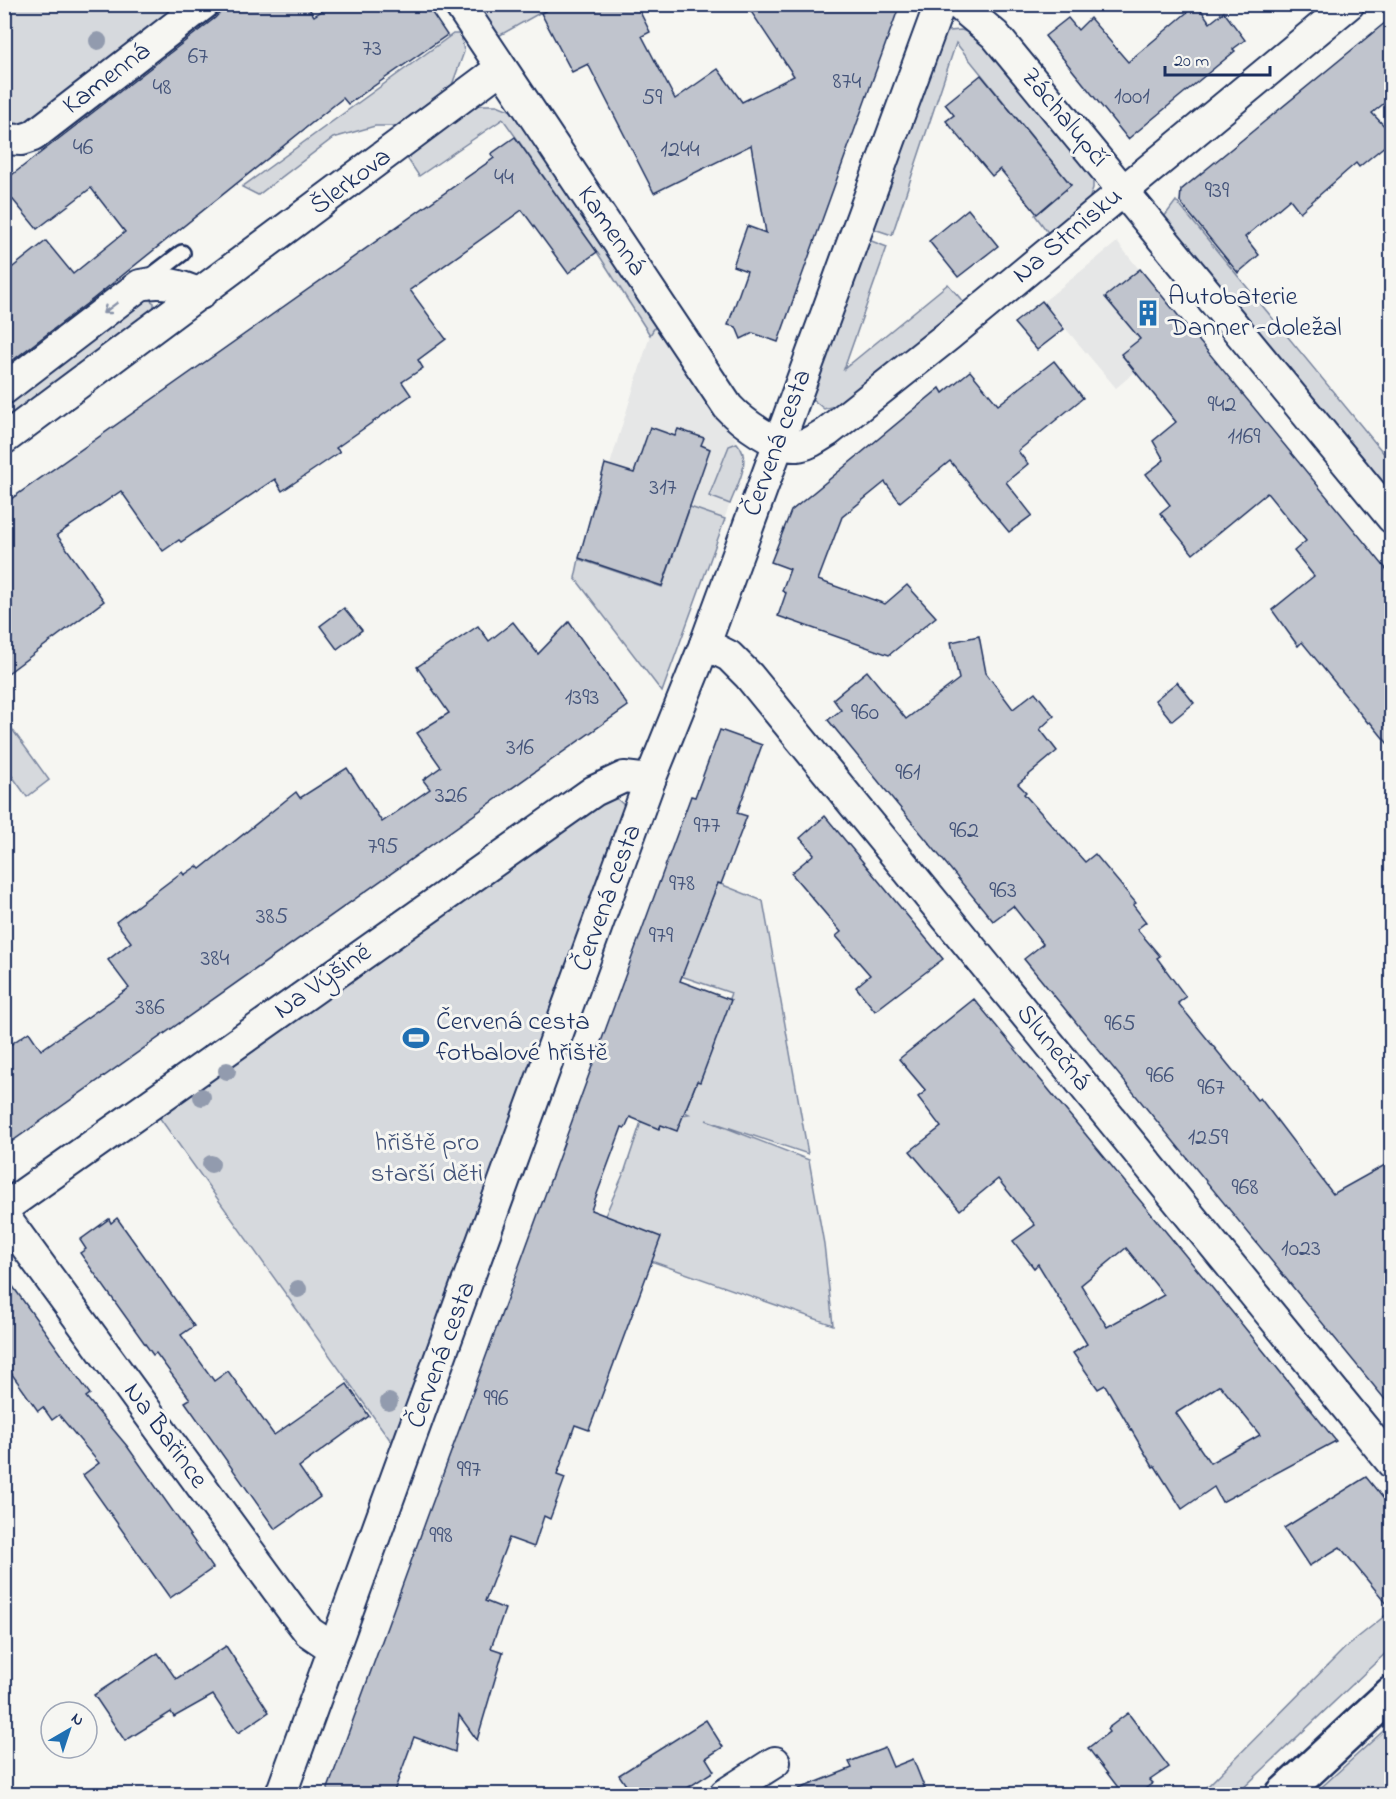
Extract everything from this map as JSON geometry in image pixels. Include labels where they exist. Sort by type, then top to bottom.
[{"type":"main road","points":[[1283,1794],[1392,1693]]},
{"type":"street","name":"Kamenná","points":[[4,139],[21,140],[33,136],[204,4]]},
{"type":"street","name":"Kamenná","points":[[459,4],[728,406],[739,420],[778,442]]},
{"type":"street","name":"Červená cesta","points":[[281,1794],[651,780],[705,644],[940,4]]},
{"type":"street","name":"Záchalupčí","points":[[958,4],[995,35],[1392,518]]},
{"type":"street","name":"Na Strnisku","points":[[778,442],[795,447],[809,444],[827,432],[948,336],[1349,4]]},
{"type":"street","name":"Šlerkova","points":[[4,440],[501,68]]},
{"type":"street","points":[[4,389],[140,285],[171,284],[200,294]]},
{"type":"street","name":"Slunečná","points":[[705,644],[729,656],[749,676],[1392,1463]]},
{"type":"street","name":"Na Výšině","points":[[4,1208],[594,791],[624,777],[651,780]]},
{"type":"street","name":"Na Bařince","points":[[4,1216],[298,1617],[315,1638],[334,1649]]},
{"type":"street","points":[[725,1794],[775,1762]]},
{"type":"lane","points":[[140,285],[182,253]]},
{"type":"shaded area","points":[[1117,242],[1187,328],[1116,388],[1043,302]]},
{"type":"shaded area","points":[[655,327],[742,448],[745,456],[662,692],[575,578],[650,335]]},
{"type":"green space","points":[[4,5],[179,5],[9,135],[4,130]]},
{"type":"green space","points":[[473,5],[554,5],[495,38]]},
{"type":"green space","points":[[961,30],[975,34],[1093,174],[1093,188],[1088,203],[1049,234],[1035,215],[1071,185],[956,43],[892,235],[868,227],[937,42],[949,31]]},
{"type":"green space","points":[[453,34],[461,34],[464,52],[452,85],[396,126],[375,126],[333,138],[258,195],[242,187]]},
{"type":"green space","points":[[475,105],[497,105],[517,113],[658,326],[650,335],[597,252],[503,119],[419,176],[405,155]]},
{"type":"green space","points":[[1176,201],[1391,462],[1391,492],[1164,217]]},
{"type":"green space","points":[[866,239],[887,247],[844,369],[948,284],[965,304],[834,406],[824,409],[811,398]]},
{"type":"green space","points":[[147,298],[154,303],[154,309],[5,427],[5,404]]},
{"type":"green space","points":[[737,443],[742,450],[744,465],[730,504],[709,496],[729,446]]},
{"type":"green space","points":[[690,507],[725,519],[662,692],[575,578],[579,559],[662,587]]},
{"type":"green space","points":[[4,718],[49,780],[27,797],[5,766]]},
{"type":"green space","name":"hřiště pro starší děti","points":[[612,797],[626,807],[393,1444],[159,1117],[596,805]]},
{"type":"green space","points":[[718,883],[763,901],[808,1154],[706,1120],[809,1160],[824,1244],[833,1325],[594,1241],[625,1170],[641,1122],[689,1114],[685,1112],[731,993],[681,976]]},
{"type":"green space","points":[[1391,1611],[1391,1648],[1237,1794],[1200,1794],[1347,1646]]},
{"type":"green space","points":[[1391,1724],[1391,1794],[1314,1794]]},
{"type":"building","points":[[228,4],[306,4],[314,16],[332,4],[426,4],[447,35],[348,104],[343,98],[93,299],[4,367],[4,274],[46,241],[73,274],[125,232],[91,188],[37,229],[4,189],[4,181],[215,18]]},
{"type":"building","points":[[636,4],[650,32],[642,36],[675,99],[718,69],[742,102],[794,76],[746,4],[900,4],[778,342],[753,333],[741,339],[736,327],[728,325],[747,271],[733,266],[747,226],[766,233],[751,145],[654,193],[588,64],[572,72],[541,13],[557,5]]},
{"type":"building","points":[[1197,4],[1210,23],[1224,12],[1245,40],[1233,49],[1235,51],[1128,139],[1045,36],[1068,18],[1078,30],[1090,18],[1128,62]]},
{"type":"building","points":[[1392,17],[1392,97],[1372,113],[1392,134],[1392,140],[1359,167],[1356,163],[1300,212],[1290,199],[1245,237],[1259,255],[1238,273],[1180,202],[1181,190]]},
{"type":"building","points":[[981,75],[1071,185],[1037,214],[1000,169],[992,176],[946,121],[954,115],[945,104]]},
{"type":"building","points":[[515,137],[597,252],[568,273],[522,210],[410,290],[446,339],[418,360],[423,368],[402,382],[411,395],[336,448],[340,452],[282,491],[275,479],[181,542],[179,540],[163,551],[121,491],[57,535],[104,601],[4,676],[4,504],[494,158],[491,154]]},
{"type":"building","points":[[968,209],[998,246],[958,277],[929,241]]},
{"type":"building","points":[[1140,269],[1392,576],[1392,749],[1302,642],[1298,646],[1272,610],[1314,576],[1294,551],[1306,541],[1267,493],[1193,554],[1160,513],[1170,505],[1146,474],[1164,460],[1153,441],[1176,422],[1121,354],[1140,339],[1105,297]]},
{"type":"building","points":[[1042,301],[1064,329],[1037,350],[1014,323]]},
{"type":"building","points":[[1054,361],[1083,398],[1018,451],[1028,464],[1006,482],[1032,515],[1009,532],[950,461],[900,502],[885,482],[842,517],[818,580],[885,604],[907,585],[936,617],[889,655],[778,616],[786,593],[782,591],[790,569],[771,562],[791,511],[940,388],[943,393],[970,371],[998,405]]},
{"type":"building","points":[[650,427],[675,436],[678,429],[704,438],[701,445],[710,449],[662,586],[579,558],[605,464],[634,473]]},
{"type":"building","points":[[344,608],[362,630],[337,649],[320,626]]},
{"type":"building","points":[[513,622],[538,654],[569,622],[628,706],[4,1147],[4,1049],[29,1032],[41,1050],[129,988],[108,960],[131,942],[116,922],[182,872],[184,875],[197,866],[200,869],[296,792],[300,798],[347,768],[382,822],[430,789],[423,780],[441,767],[417,733],[449,713],[417,667],[478,626],[489,641]]},
{"type":"building","points":[[979,636],[986,673],[1013,709],[1035,692],[1054,716],[1040,729],[1057,751],[1018,784],[1026,792],[1024,794],[1085,862],[1095,854],[1136,903],[1133,905],[1146,922],[1137,929],[1160,956],[1157,958],[1186,997],[1178,1003],[1257,1100],[1260,1098],[1333,1194],[1392,1161],[1392,1408],[1024,959],[1043,944],[1013,906],[993,921],[828,720],[841,710],[833,699],[867,671],[906,719],[959,679],[951,642]]},
{"type":"building","points":[[1177,682],[1194,703],[1172,721],[1155,700]]},
{"type":"building","points":[[720,730],[762,745],[737,813],[747,816],[680,981],[731,1000],[700,1082],[697,1081],[677,1131],[661,1125],[659,1129],[630,1117],[625,1128],[622,1127],[591,1210],[661,1237],[589,1430],[575,1425],[557,1475],[565,1478],[550,1519],[544,1516],[534,1547],[509,1538],[485,1601],[505,1609],[491,1648],[503,1652],[477,1740],[459,1715],[455,1752],[414,1737],[393,1794],[326,1794],[691,796],[695,797]]},
{"type":"building","points":[[825,816],[943,959],[875,1011],[856,987],[870,975],[836,936],[841,932],[791,873],[814,854],[800,838]]},
{"type":"building","points":[[974,999],[1336,1441],[1222,1502],[1214,1487],[1182,1509],[1155,1466],[1153,1467],[1105,1385],[1098,1389],[1073,1353],[1087,1344],[1038,1264],[1034,1268],[1013,1241],[1035,1225],[998,1179],[960,1210],[910,1151],[941,1127],[918,1097],[926,1091],[899,1059]],"holes":[[[1126,1248],[1164,1295],[1107,1327],[1081,1285]],[[1220,1385],[1260,1435],[1210,1463],[1176,1413]]]},
{"type":"building","points":[[117,1218],[194,1326],[181,1335],[214,1381],[228,1371],[274,1435],[347,1384],[369,1416],[299,1467],[320,1497],[275,1529],[185,1402],[190,1399],[156,1353],[153,1355],[80,1253],[86,1249],[80,1240],[109,1219],[111,1223]]},
{"type":"building","points":[[4,1274],[90,1394],[86,1397],[127,1446],[213,1568],[170,1598],[83,1475],[99,1463],[59,1415],[52,1420],[43,1407],[38,1411],[4,1363]]},
{"type":"building","points":[[1366,1477],[1392,1509],[1392,1610],[1340,1547],[1309,1566],[1284,1528]]},
{"type":"building","points":[[226,1646],[269,1712],[238,1733],[213,1695],[174,1717],[171,1712],[125,1741],[94,1695],[158,1653],[176,1679]]},
{"type":"building","points":[[1128,1713],[1169,1767],[1150,1780],[1153,1783],[1138,1794],[1123,1794],[1088,1748]]},
{"type":"building","points":[[706,1720],[723,1747],[706,1758],[714,1771],[678,1794],[632,1794],[619,1775]]},
{"type":"building","points":[[885,1748],[893,1767],[913,1759],[927,1794],[789,1794],[852,1768],[849,1762]]},
{"type":"place","name":"Autobaterie Danner -doležal","points":[[1148,313]]},
{"type":"place","name":"Červená cesta fotbalové hřiště","points":[[416,1038]]}]
